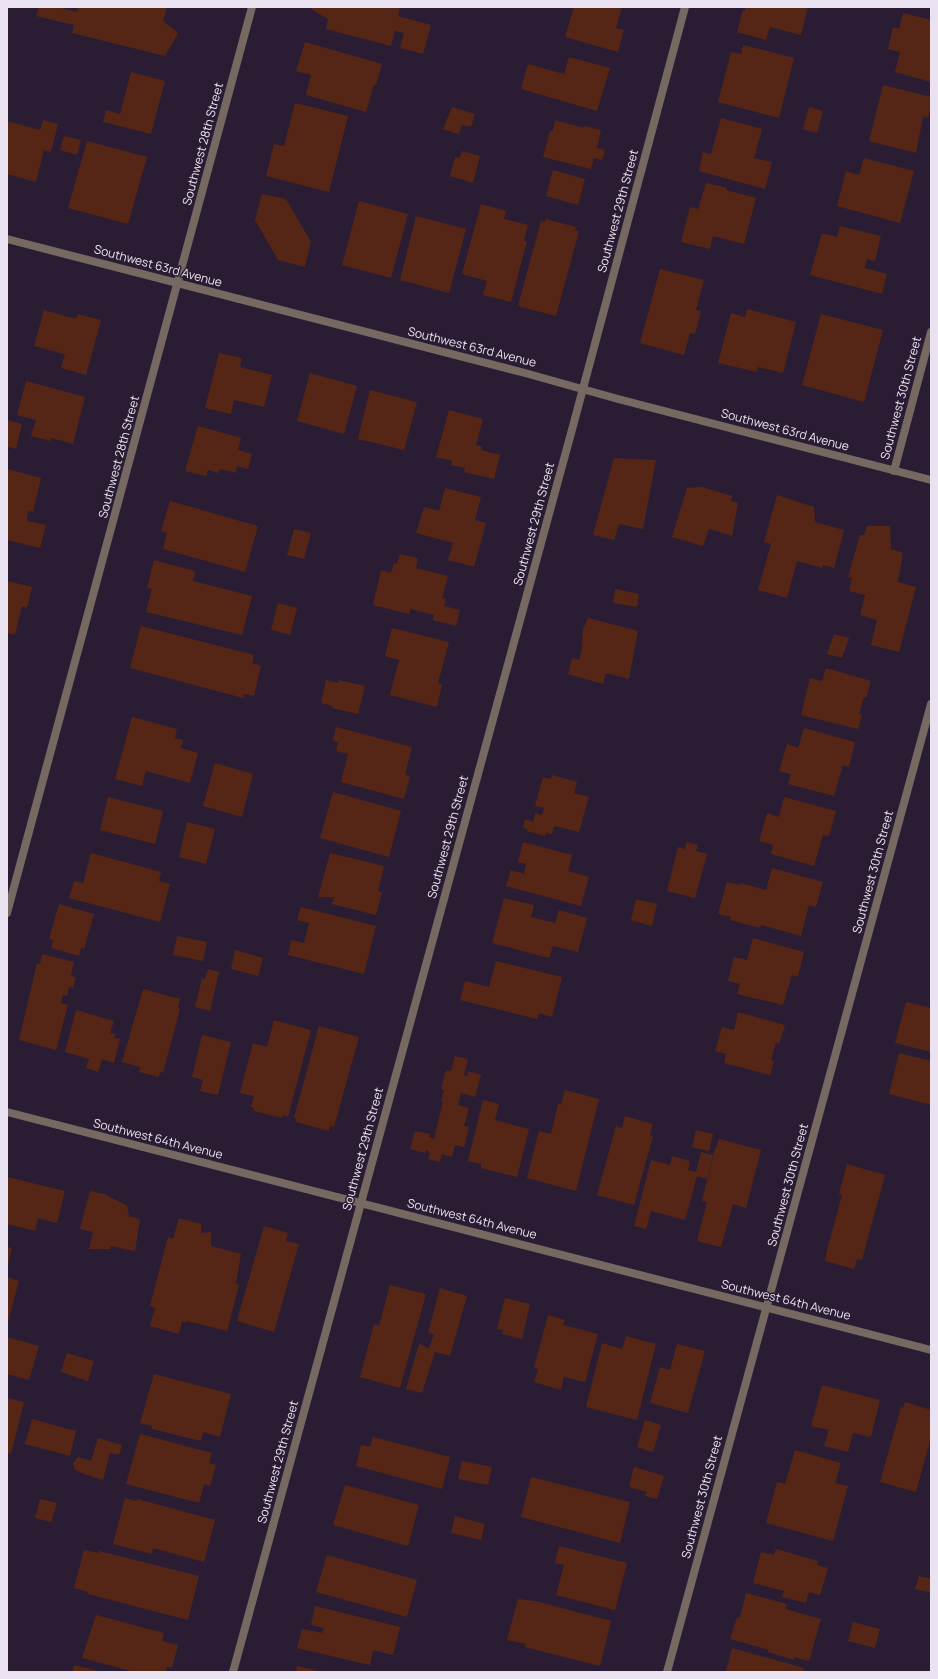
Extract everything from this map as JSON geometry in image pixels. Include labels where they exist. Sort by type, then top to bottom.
[{"type":"street","name":"Southwest 28th Street","points":[[7,913],[252,7]]},
{"type":"street","name":"Southwest 29th Street","points":[[233,1672],[583,389],[685,7]]},
{"type":"street","name":"Southwest 63rd Avenue","points":[[7,239],[931,480]]},
{"type":"street","name":"Southwest 30th Street","points":[[894,471],[931,332]]},
{"type":"street","name":"Southwest 30th Street","points":[[667,1672],[931,704]]},
{"type":"street","name":"Southwest 64th Avenue","points":[[7,1112],[931,1350]]},
{"type":"building","points":[[39,7],[63,7],[62,8],[77,12],[79,7],[167,7],[163,21],[178,33],[165,56],[72,33],[74,25],[36,16]]},
{"type":"building","points":[[312,7],[400,7],[398,16],[431,25],[423,54],[400,48],[404,33],[395,31],[391,46],[326,29],[328,19],[311,9]]},
{"type":"building","points":[[574,7],[622,7],[616,28],[624,30],[618,52],[565,37]]},
{"type":"building","points":[[746,7],[808,7],[801,35],[770,27],[766,40],[737,32],[743,10],[745,11]]},
{"type":"building","points":[[903,13],[931,20],[931,82],[895,72],[900,52],[888,49],[893,27],[899,29]]},
{"type":"building","points":[[305,42],[382,64],[376,85],[374,84],[366,112],[306,95],[311,75],[296,71]]},
{"type":"building","points":[[743,45],[794,58],[779,118],[718,102],[731,52],[741,54]]},
{"type":"building","points":[[569,57],[610,68],[597,111],[521,89],[528,64],[564,74]]},
{"type":"building","points":[[131,72],[165,81],[151,134],[103,122],[106,110],[120,114]]},
{"type":"building","points":[[883,85],[931,97],[928,118],[923,116],[916,153],[869,141]]},
{"type":"building","points":[[295,103],[348,116],[329,192],[266,176],[274,144],[284,146]]},
{"type":"building","points":[[452,107],[475,114],[471,127],[462,125],[459,134],[443,129]]},
{"type":"building","points":[[809,107],[823,111],[817,133],[803,129]]},
{"type":"building","points":[[721,118],[762,129],[754,158],[772,162],[765,189],[699,171],[703,152],[711,154]]},
{"type":"building","points":[[43,120],[58,124],[51,152],[44,150],[36,182],[7,174],[7,121],[40,130]]},
{"type":"building","points":[[555,120],[584,128],[585,126],[601,130],[597,148],[605,150],[602,160],[594,158],[591,169],[543,157],[550,131],[553,131]]},
{"type":"building","points":[[64,136],[81,140],[77,155],[60,150]]},
{"type":"building","points":[[87,141],[147,157],[128,224],[68,208]]},
{"type":"building","points":[[462,151],[480,156],[473,183],[450,176],[455,157],[460,158]]},
{"type":"building","points":[[864,158],[914,171],[900,223],[837,206],[846,171],[859,175]]},
{"type":"building","points":[[553,170],[585,179],[578,205],[546,196]]},
{"type":"building","points":[[706,183],[727,188],[726,190],[756,198],[744,244],[713,236],[710,249],[681,242],[690,207],[698,209]]},
{"type":"building","points":[[262,194],[286,199],[311,242],[305,267],[278,260],[255,220]]},
{"type":"building","points":[[359,201],[408,214],[391,278],[342,265]]},
{"type":"building","points":[[481,204],[506,211],[504,219],[528,225],[524,241],[527,241],[511,302],[483,295],[487,281],[462,274]]},
{"type":"building","points":[[416,216],[466,229],[449,293],[400,280]]},
{"type":"building","points":[[546,219],[576,227],[575,230],[579,231],[556,316],[518,306],[541,221],[545,222]]},
{"type":"building","points":[[840,226],[881,236],[875,261],[867,259],[865,268],[887,274],[882,294],[810,275],[822,233],[837,237]]},
{"type":"building","points":[[660,269],[704,280],[696,310],[701,311],[695,334],[690,333],[684,355],[640,343]]},
{"type":"building","points":[[747,309],[796,322],[783,373],[758,367],[757,372],[718,363],[731,313],[745,317]]},
{"type":"building","points":[[44,310],[76,319],[78,314],[101,320],[86,375],[61,368],[65,354],[34,346]]},
{"type":"building","points":[[821,314],[883,330],[864,402],[802,385]]},
{"type":"building","points":[[219,353],[242,358],[240,367],[272,375],[264,407],[234,400],[231,414],[205,408]]},
{"type":"building","points":[[310,373],[357,386],[344,434],[297,421]]},
{"type":"building","points":[[26,381],[85,397],[73,444],[51,438],[51,441],[31,436],[36,420],[17,415]]},
{"type":"building","points":[[370,390],[417,402],[404,450],[358,439]]},
{"type":"building","points":[[449,410],[483,419],[476,445],[482,447],[481,450],[500,455],[494,479],[464,472],[465,468],[451,465],[452,461],[436,457]]},
{"type":"building","points":[[7,420],[22,424],[16,449],[7,446]]},
{"type":"building","points":[[198,426],[241,438],[238,450],[252,454],[248,469],[237,466],[236,473],[220,469],[218,473],[208,470],[206,476],[185,471]]},
{"type":"building","points":[[614,458],[656,460],[643,529],[619,524],[614,540],[593,535]]},
{"type":"building","points":[[7,469],[41,478],[33,512],[28,511],[27,521],[46,525],[40,548],[7,540]]},
{"type":"building","points":[[702,487],[732,496],[731,501],[738,503],[732,536],[709,529],[703,546],[672,537],[687,488]]},
{"type":"building","points":[[445,488],[481,497],[475,520],[486,523],[474,567],[448,560],[453,543],[416,533],[424,507],[439,511]]},
{"type":"building","points":[[777,495],[814,507],[815,522],[844,530],[834,568],[823,565],[822,568],[797,561],[787,598],[758,590],[771,544],[764,542]]},
{"type":"building","points":[[170,501],[258,526],[245,572],[163,549],[167,533],[161,531]]},
{"type":"building","points":[[867,526],[890,526],[891,549],[903,553],[898,582],[916,587],[899,652],[871,645],[877,620],[860,615],[865,595],[849,591],[852,578],[848,577],[860,535],[864,535]]},
{"type":"building","points":[[294,529],[311,533],[304,559],[287,555]]},
{"type":"building","points":[[400,554],[418,558],[416,568],[448,576],[442,598],[446,599],[444,606],[460,610],[456,626],[433,620],[434,615],[410,609],[409,614],[373,605],[381,570],[391,573],[394,563],[397,564]]},
{"type":"building","points":[[154,560],[195,571],[193,581],[252,596],[242,635],[146,612],[152,589],[147,588]]},
{"type":"building","points":[[7,581],[32,587],[27,608],[22,606],[15,635],[7,633]]},
{"type":"building","points":[[615,589],[639,594],[637,607],[613,603]]},
{"type":"building","points":[[278,603],[297,608],[290,635],[271,630]]},
{"type":"building","points":[[588,618],[638,631],[629,679],[606,673],[603,684],[568,674],[572,658],[579,660],[582,649],[583,629]]},
{"type":"building","points":[[141,626],[254,655],[252,663],[261,666],[254,696],[244,694],[243,698],[130,668]]},
{"type":"building","points":[[392,628],[449,642],[438,683],[442,684],[437,707],[390,695],[399,660],[385,656]]},
{"type":"building","points":[[834,634],[849,638],[842,658],[827,654]]},
{"type":"building","points":[[826,668],[871,681],[859,714],[862,715],[858,729],[801,715],[810,678],[822,681]]},
{"type":"building","points":[[326,680],[338,683],[339,680],[365,686],[358,714],[332,708],[333,706],[321,703]]},
{"type":"building","points":[[132,717],[177,729],[175,738],[183,740],[181,748],[198,753],[190,783],[146,771],[142,786],[115,779]]},
{"type":"building","points":[[336,727],[412,747],[405,775],[410,776],[404,799],[341,782],[348,754],[336,751],[338,742],[333,741]]},
{"type":"building","points":[[804,728],[855,742],[849,767],[843,765],[834,796],[788,784],[791,774],[779,771],[787,744],[798,748]]},
{"type":"building","points":[[215,763],[253,774],[242,817],[203,806]]},
{"type":"building","points":[[552,775],[577,782],[574,793],[589,797],[579,832],[554,826],[552,834],[546,833],[545,836],[527,831],[528,829],[523,828],[525,819],[533,822],[535,813],[542,815],[544,808],[535,806],[543,777],[551,779]]},
{"type":"building","points":[[333,792],[401,811],[389,857],[320,838]]},
{"type":"building","points":[[108,797],[163,811],[155,844],[100,830]]},
{"type":"building","points":[[784,797],[836,811],[829,836],[823,835],[814,866],[771,854],[773,845],[759,841],[767,813],[779,817]]},
{"type":"building","points":[[187,822],[215,829],[206,864],[179,857]]},
{"type":"building","points":[[523,842],[572,855],[568,871],[589,877],[581,906],[506,886],[511,870],[524,874],[526,864],[518,862]]},
{"type":"building","points":[[687,842],[698,845],[696,851],[707,854],[695,898],[667,891],[678,847],[685,849]]},
{"type":"building","points":[[91,853],[161,872],[159,881],[170,884],[160,922],[69,898],[74,881],[83,883]]},
{"type":"building","points":[[330,853],[384,866],[378,891],[382,892],[376,915],[332,904],[334,897],[318,897]]},
{"type":"building","points":[[772,868],[823,882],[816,907],[809,905],[801,936],[761,925],[760,928],[730,920],[731,917],[718,914],[727,882],[739,885],[740,883],[766,890]]},
{"type":"building","points":[[504,898],[534,905],[531,917],[555,923],[559,910],[587,918],[578,952],[553,946],[549,958],[492,943]]},
{"type":"building","points":[[636,899],[657,904],[652,926],[631,920]]},
{"type":"building","points":[[59,904],[94,914],[84,949],[81,948],[79,956],[51,948],[53,940],[49,939]]},
{"type":"building","points":[[301,907],[376,926],[364,974],[288,955],[291,940],[304,943],[309,923],[297,920]]},
{"type":"building","points":[[177,936],[207,942],[203,961],[173,955]]},
{"type":"building","points":[[753,938],[804,952],[798,977],[792,975],[783,1005],[737,994],[740,984],[728,981],[734,957],[747,960]]},
{"type":"building","points":[[235,950],[263,958],[258,976],[231,969]]},
{"type":"building","points":[[42,954],[74,962],[71,976],[76,977],[73,988],[69,987],[67,996],[63,995],[61,1003],[68,1005],[56,1050],[19,1040],[37,963],[40,964]]},
{"type":"building","points":[[496,961],[562,977],[552,1017],[539,1013],[537,1019],[460,1000],[465,981],[489,987]]},
{"type":"building","points":[[208,969],[219,972],[210,1011],[195,1007],[202,978],[205,979]]},
{"type":"building","points":[[143,989],[180,999],[178,1008],[180,1009],[163,1073],[160,1072],[159,1077],[139,1072],[140,1067],[122,1062]]},
{"type":"building","points":[[906,1002],[931,1008],[931,1052],[895,1043]]},
{"type":"building","points":[[76,1010],[114,1021],[110,1033],[115,1034],[114,1038],[120,1039],[114,1063],[102,1059],[98,1072],[86,1068],[89,1059],[65,1052]]},
{"type":"building","points":[[738,1012],[785,1025],[779,1044],[776,1042],[771,1060],[774,1061],[770,1075],[724,1063],[726,1054],[715,1051],[722,1027],[734,1030]]},
{"type":"building","points":[[274,1020],[311,1030],[288,1117],[283,1115],[282,1118],[254,1111],[254,1108],[251,1107],[254,1096],[240,1093],[253,1043],[267,1047]]},
{"type":"building","points":[[319,1026],[359,1037],[334,1127],[330,1126],[329,1131],[296,1122],[297,1119],[294,1118]]},
{"type":"building","points":[[202,1035],[231,1042],[218,1095],[200,1091],[203,1080],[192,1077]]},
{"type":"building","points":[[899,1053],[931,1061],[931,1105],[889,1094]]},
{"type":"building","points":[[455,1056],[468,1059],[464,1075],[467,1076],[468,1071],[481,1075],[475,1097],[461,1093],[458,1105],[469,1108],[464,1126],[469,1127],[464,1147],[455,1145],[452,1157],[442,1154],[440,1162],[428,1159],[430,1152],[426,1150],[425,1153],[410,1149],[415,1131],[430,1134],[429,1137],[434,1139],[443,1101],[441,1101],[444,1090],[441,1089],[446,1070],[451,1071]]},
{"type":"building","points":[[565,1090],[599,1099],[576,1191],[527,1178],[539,1131],[551,1134],[558,1104],[561,1105]]},
{"type":"building","points":[[483,1100],[499,1104],[495,1120],[529,1129],[517,1177],[481,1168],[481,1164],[468,1161]]},
{"type":"building","points":[[625,1116],[653,1124],[650,1135],[653,1136],[634,1205],[597,1195],[616,1126],[622,1128]]},
{"type":"building","points":[[696,1130],[713,1134],[709,1151],[692,1147]]},
{"type":"building","points":[[719,1139],[761,1150],[746,1208],[733,1204],[721,1247],[697,1241],[707,1202],[702,1201],[714,1152]]},
{"type":"building","points":[[701,1152],[713,1155],[707,1179],[697,1176],[685,1220],[651,1211],[646,1229],[634,1226],[651,1160],[670,1165],[672,1156],[690,1161],[688,1170],[696,1172]]},
{"type":"building","points":[[847,1164],[885,1175],[862,1260],[857,1259],[854,1269],[825,1261],[842,1195],[839,1194]]},
{"type":"building","points":[[7,1177],[65,1191],[57,1223],[38,1218],[35,1231],[7,1224]]},
{"type":"building","points":[[90,1191],[105,1194],[127,1206],[129,1216],[140,1219],[135,1251],[110,1246],[110,1249],[89,1249],[93,1232],[80,1229]]},
{"type":"building","points":[[179,1218],[201,1224],[201,1233],[211,1232],[211,1246],[241,1254],[236,1284],[239,1285],[227,1331],[187,1321],[187,1323],[182,1321],[179,1334],[150,1326],[155,1308],[150,1306],[168,1237],[173,1239]]},
{"type":"building","points":[[264,1226],[288,1233],[286,1241],[299,1244],[274,1332],[237,1321]]},
{"type":"building","points":[[7,1247],[12,1248],[8,1265],[7,1265]]},
{"type":"building","points":[[7,1277],[19,1281],[7,1325]]},
{"type":"building","points":[[390,1285],[426,1294],[400,1388],[360,1377],[374,1324],[379,1326]]},
{"type":"building","points":[[440,1288],[467,1296],[450,1356],[435,1352],[422,1393],[406,1389],[419,1344],[429,1348],[434,1334],[428,1333]]},
{"type":"building","points":[[505,1298],[530,1304],[522,1339],[502,1334],[503,1330],[497,1329]]},
{"type":"building","points":[[548,1315],[565,1320],[563,1325],[598,1334],[585,1382],[564,1377],[561,1390],[534,1382],[538,1369],[534,1368]]},
{"type":"building","points":[[626,1336],[656,1344],[637,1420],[586,1407],[602,1343],[622,1349]]},
{"type":"building","points":[[7,1337],[39,1346],[29,1380],[7,1374]]},
{"type":"building","points":[[677,1344],[705,1351],[688,1413],[650,1403],[660,1367],[670,1370]]},
{"type":"building","points":[[67,1353],[94,1361],[88,1381],[61,1372]]},
{"type":"building","points":[[154,1374],[231,1394],[220,1437],[203,1432],[201,1441],[152,1429],[152,1426],[140,1423]]},
{"type":"building","points":[[822,1385],[880,1400],[871,1437],[853,1433],[848,1452],[824,1446],[829,1430],[811,1426]]},
{"type":"building","points":[[7,1398],[24,1402],[11,1454],[7,1453]]},
{"type":"building","points":[[905,1402],[931,1410],[931,1437],[916,1492],[880,1482],[901,1407],[903,1408]]},
{"type":"building","points":[[32,1419],[76,1431],[70,1456],[25,1444]]},
{"type":"building","points":[[645,1420],[661,1425],[653,1452],[637,1447]]},
{"type":"building","points":[[140,1434],[212,1453],[209,1463],[216,1465],[210,1486],[204,1484],[199,1503],[126,1484]]},
{"type":"building","points":[[373,1437],[450,1457],[442,1489],[356,1466],[361,1445],[370,1447]]},
{"type":"building","points":[[98,1438],[122,1445],[119,1455],[110,1453],[103,1480],[75,1470],[73,1463],[78,1457],[91,1461]]},
{"type":"building","points":[[795,1450],[841,1463],[835,1483],[848,1486],[833,1541],[766,1523],[777,1482],[785,1484]]},
{"type":"building","points":[[462,1461],[492,1467],[488,1485],[458,1479]]},
{"type":"building","points":[[634,1467],[664,1476],[657,1499],[645,1496],[647,1492],[629,1487]]},
{"type":"building","points":[[531,1477],[630,1502],[620,1543],[521,1517]]},
{"type":"building","points":[[345,1485],[419,1505],[408,1546],[333,1525]]},
{"type":"building","points":[[125,1498],[137,1501],[137,1499],[215,1520],[204,1562],[153,1548],[152,1554],[113,1544]]},
{"type":"building","points":[[40,1499],[57,1503],[51,1522],[35,1518]]},
{"type":"building","points":[[455,1516],[485,1524],[481,1540],[451,1533]]},
{"type":"building","points":[[559,1546],[627,1563],[615,1610],[556,1595],[564,1565],[555,1563]]},
{"type":"building","points":[[776,1549],[818,1561],[817,1565],[828,1568],[820,1595],[809,1592],[806,1603],[782,1597],[784,1591],[753,1583],[761,1552],[774,1555]]},
{"type":"building","points":[[84,1550],[98,1553],[99,1551],[199,1576],[188,1620],[88,1594],[88,1592],[74,1588]]},
{"type":"building","points":[[327,1555],[417,1580],[407,1617],[316,1592]]},
{"type":"building","points":[[919,1576],[931,1579],[931,1593],[915,1589]]},
{"type":"building","points":[[746,1593],[787,1604],[785,1609],[821,1619],[809,1661],[794,1657],[794,1660],[768,1652],[769,1650],[730,1639],[737,1617],[740,1617]]},
{"type":"building","points":[[518,1599],[535,1601],[611,1621],[600,1666],[525,1647],[526,1644],[507,1640]]},
{"type":"building","points":[[315,1606],[400,1627],[393,1655],[373,1650],[370,1665],[297,1648],[302,1629],[322,1633],[324,1628],[311,1625]]},
{"type":"building","points":[[96,1615],[164,1633],[162,1641],[178,1645],[172,1668],[167,1667],[165,1672],[135,1672],[82,1658]]},
{"type":"building","points":[[853,1622],[880,1629],[875,1648],[848,1641]]},
{"type":"building","points":[[732,1648],[804,1668],[803,1672],[726,1671]]},
{"type":"building","points":[[74,1665],[95,1670],[95,1672],[72,1672]]},
{"type":"building","points":[[297,1666],[318,1671],[318,1672],[296,1672]]}]
